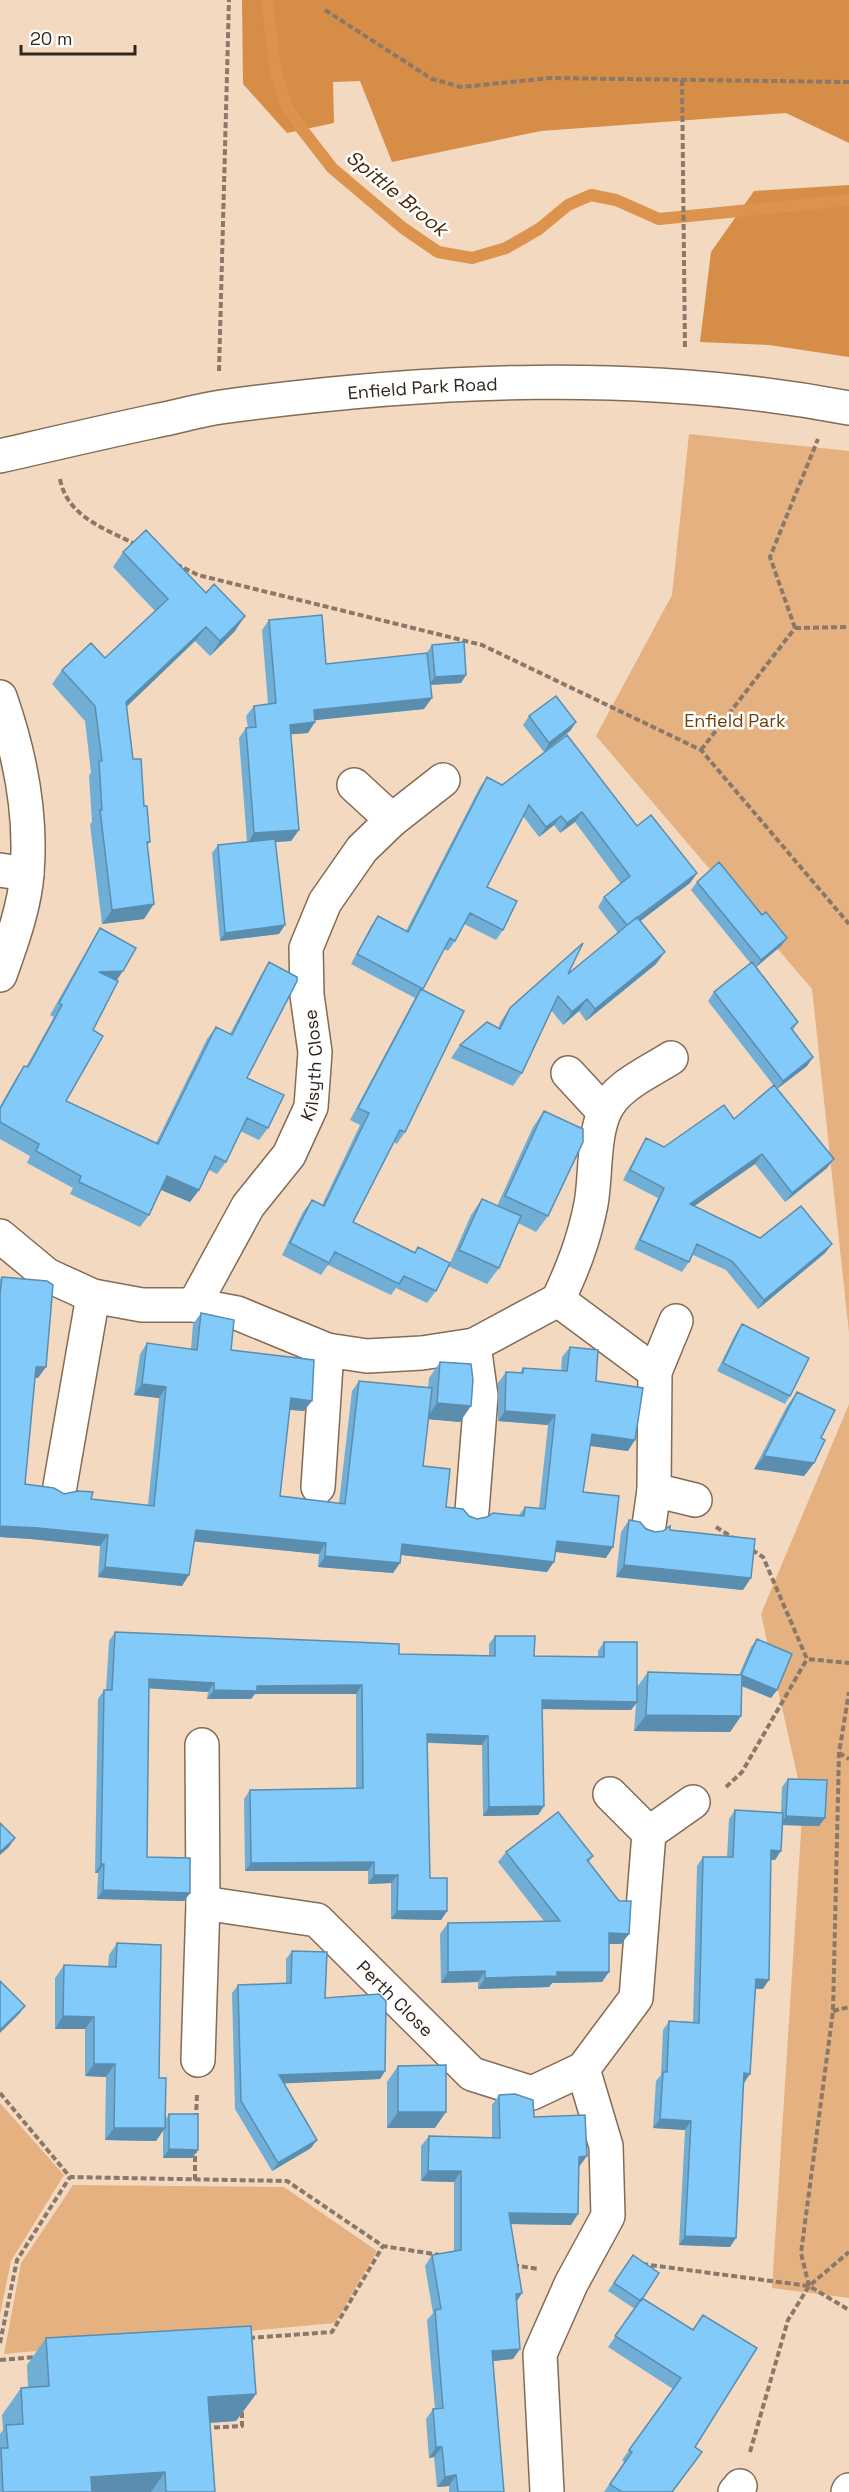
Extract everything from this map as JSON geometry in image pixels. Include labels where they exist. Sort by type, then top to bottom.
[{"type":"street","name":"Enfield Park Road","points":[[0,456],[52,442],[220,408],[403,389],[562,382],[759,394],[841,407]]},
{"type":"street","points":[[0,697],[19,759],[25,794],[14,872],[12,942],[0,975]]},
{"type":"street","name":"Kilsyth Close","points":[[194,1305],[248,1206],[288,1155],[311,1107],[315,1052],[307,995],[306,948],[325,902],[362,849],[392,820],[443,780]]},
{"type":"street","points":[[354,785],[392,820]]},
{"type":"street","points":[[0,1236],[47,1275],[93,1296],[142,1305],[194,1305],[237,1313],[327,1350],[367,1356],[422,1353],[474,1345],[558,1300],[580,1251],[591,1202],[595,1155],[604,1112],[621,1089],[671,1058]]},
{"type":"street","points":[[568,1073],[604,1112]]},
{"type":"street","points":[[60,1486],[93,1296]]},
{"type":"street","points":[[558,1300],[655,1372]]},
{"type":"street","points":[[649,1525],[654,1490],[655,1372],[676,1321]]},
{"type":"street","points":[[472,1511],[481,1396],[474,1345]]},
{"type":"street","points":[[318,1487],[327,1350]]},
{"type":"street","points":[[654,1490],[695,1500]]},
{"type":"street","points":[[198,2060],[203,1903],[201,1745]]},
{"type":"street","points":[[610,1794],[650,1833],[693,1802]]},
{"type":"street","name":"Perth Close","points":[[203,1903],[317,1920],[472,2074],[532,2093],[583,2069],[636,1998],[650,1833]]},
{"type":"street","points":[[547,2492],[540,2354],[576,2275],[608,2216],[606,2146],[583,2069]]},
{"type":"path","points":[[220,408],[218,341],[229,0]]},
{"type":"path","points":[[325,10],[432,79],[461,87],[551,78],[849,82]]},
{"type":"path","points":[[682,80],[685,349]]},
{"type":"path","points":[[795,628],[770,557],[841,407]]},
{"type":"path","points":[[60,477],[63,493],[83,518],[138,545]]},
{"type":"path","points":[[168,560],[198,575],[482,645],[701,750],[849,924]]},
{"type":"path","points":[[795,628],[849,627]]},
{"type":"path","points":[[701,750],[795,628]]},
{"type":"path","points":[[695,1500],[703,1518],[737,1541]]},
{"type":"path","points":[[746,1546],[763,1557],[807,1659]]},
{"type":"path","points":[[807,1659],[849,1662]]},
{"type":"path","points":[[693,1802],[717,1796],[742,1772],[807,1659]]},
{"type":"path","points":[[809,2286],[801,2253],[833,2011],[839,1753],[849,1692]]},
{"type":"path","points":[[839,1753],[849,1759]]},
{"type":"path","points":[[833,2011],[849,2007]]},
{"type":"path","points":[[196,2120],[198,2060]]},
{"type":"path","points":[[0,2093],[70,2177],[287,2181],[383,2246],[451,2256]]},
{"type":"path","points":[[195,2180],[196,2144]]},
{"type":"path","points":[[0,2343],[17,2260],[70,2177]]},
{"type":"path","points":[[241,2339],[332,2332],[383,2246]]},
{"type":"path","points":[[738,2489],[788,2320],[809,2286],[849,2252]]},
{"type":"path","points":[[631,2263],[809,2286],[849,2310]]},
{"type":"path","points":[[508,2265],[576,2275]]},
{"type":"path","points":[[0,2360],[46,2356]]},
{"type":"path","points":[[200,2428],[242,2426],[242,2404]]},
{"type":"green space","name":"Enfield Park","points":[[689,434],[849,451],[849,1333],[812,989],[596,736],[672,595]]},
{"type":"green space","points":[[849,1404],[849,2298],[772,2288],[803,1801],[761,1614]]},
{"type":"green space","points":[[0,2103],[64,2175],[11,2261],[0,2315]]},
{"type":"green space","points":[[73,2185],[284,2187],[377,2251],[335,2323],[4,2354],[21,2263]]},
{"type":"shaded area","points":[[242,0],[849,0],[849,143],[786,113],[541,131],[392,162],[360,81],[333,82],[334,123],[287,133],[243,84]]},
{"type":"shaded area","points":[[849,185],[849,357],[769,345],[700,342],[711,252],[754,191]]},
{"type":"building","points":[[146,530],[206,593],[214,584],[245,616],[220,641],[206,627],[126,702],[133,759],[141,759],[154,904],[112,910],[100,810],[102,810],[99,761],[102,761],[95,706],[62,670],[91,643],[105,658],[168,599],[123,552]]},
{"type":"building","points":[[322,615],[326,664],[427,653],[432,698],[314,710],[315,722],[290,725],[299,830],[254,833],[246,728],[256,727],[254,706],[276,703],[269,620]]},
{"type":"building","points":[[464,642],[466,675],[435,677],[432,645]]},
{"type":"building","points":[[556,696],[576,722],[549,743],[529,716]]},
{"type":"building","points":[[567,735],[637,826],[651,815],[697,873],[627,925],[604,897],[630,876],[582,812],[567,823],[561,816],[546,827],[529,805],[487,887],[517,901],[503,930],[470,913],[455,941],[450,938],[423,989],[357,954],[378,916],[408,932],[487,777],[502,785]]},
{"type":"building","points":[[275,839],[285,925],[225,933],[218,845]]},
{"type":"building","points":[[719,862],[762,915],[766,912],[787,938],[761,960],[697,882]]},
{"type":"building","points":[[637,917],[665,952],[595,1009],[587,999],[572,1012],[558,996],[522,1073],[460,1045],[487,1022],[500,1029],[510,1008],[583,943],[568,974]]},
{"type":"building","points":[[100,928],[136,948],[123,971],[99,972],[118,981],[93,1030],[103,1036],[66,1101],[158,1144],[216,1027],[232,1035],[269,962],[297,977],[247,1078],[284,1095],[268,1128],[247,1118],[226,1162],[215,1156],[199,1190],[167,1176],[149,1215],[79,1182],[81,1176],[36,1151],[39,1144],[0,1122],[0,1109],[24,1066],[28,1067],[62,1005],[59,1003]]},
{"type":"building","points":[[752,962],[798,1022],[791,1028],[813,1057],[783,1081],[714,992]]},
{"type":"building","points":[[421,989],[464,1011],[405,1132],[400,1130],[353,1222],[415,1253],[418,1247],[450,1263],[436,1291],[404,1276],[399,1284],[335,1252],[329,1263],[290,1243],[312,1200],[324,1206],[369,1113],[358,1108]]},
{"type":"building","points":[[774,1085],[834,1159],[792,1193],[762,1154],[690,1204],[760,1238],[801,1206],[832,1244],[764,1300],[732,1261],[697,1244],[689,1262],[640,1240],[664,1188],[630,1170],[646,1138],[664,1147],[724,1105],[734,1119]]},
{"type":"building","points":[[544,1111],[583,1129],[583,1142],[548,1216],[505,1196]]},
{"type":"building","points":[[482,1199],[521,1216],[499,1268],[459,1250]]},
{"type":"building","points":[[2,1277],[47,1281],[53,1285],[46,1367],[36,1367],[25,1484],[54,1488],[64,1494],[78,1491],[93,1492],[91,1499],[154,1506],[166,1387],[142,1384],[147,1343],[197,1350],[201,1313],[234,1320],[231,1350],[314,1360],[312,1401],[291,1398],[280,1496],[345,1504],[359,1381],[432,1388],[423,1466],[450,1469],[446,1507],[463,1509],[469,1516],[477,1519],[493,1513],[524,1516],[525,1507],[545,1509],[555,1415],[505,1411],[506,1372],[523,1373],[523,1368],[567,1371],[570,1347],[598,1350],[596,1381],[643,1388],[635,1440],[592,1434],[583,1492],[619,1496],[613,1547],[557,1541],[554,1562],[402,1544],[400,1563],[325,1556],[326,1543],[196,1530],[189,1575],[105,1567],[108,1535],[0,1526],[0,1294]]},
{"type":"building","points":[[742,1324],[809,1358],[790,1396],[723,1363]]},
{"type":"building","points":[[440,1362],[471,1364],[473,1380],[471,1406],[437,1403]]},
{"type":"building","points":[[797,1392],[835,1410],[821,1438],[825,1440],[814,1463],[764,1456]]},
{"type":"building","points":[[629,1520],[640,1522],[646,1529],[655,1532],[663,1531],[670,1526],[670,1530],[755,1539],[751,1578],[624,1565]]},
{"type":"building","points":[[115,1632],[399,1644],[399,1654],[495,1656],[495,1636],[535,1636],[534,1656],[604,1657],[604,1642],[637,1642],[637,1702],[542,1700],[544,1806],[489,1807],[488,1736],[427,1734],[430,1878],[447,1878],[447,1911],[397,1911],[398,1875],[374,1875],[374,1862],[251,1863],[250,1790],[363,1788],[362,1685],[257,1686],[257,1691],[214,1690],[214,1683],[149,1679],[147,1857],[190,1858],[190,1893],[103,1890],[104,1864],[101,1864],[104,1690],[112,1690]]},
{"type":"building","points":[[757,1639],[792,1654],[777,1690],[741,1675]]},
{"type":"building","points":[[648,1672],[742,1675],[741,1716],[646,1715]]},
{"type":"building","points":[[788,1779],[827,1780],[825,1818],[786,1816]]},
{"type":"building","points":[[735,1810],[783,1813],[781,1851],[771,1850],[769,1980],[756,1979],[750,2074],[744,2073],[736,2238],[685,2236],[691,2121],[660,2119],[663,2072],[667,2072],[669,2021],[699,2023],[703,1857],[733,1857]]},
{"type":"building","points":[[558,1812],[593,1856],[587,1860],[619,1901],[631,1901],[629,1934],[609,1933],[609,1972],[557,1972],[557,1976],[485,1978],[485,1971],[448,1972],[448,1923],[560,1921],[506,1852]]},
{"type":"building","points":[[0,1823],[15,1838],[0,1852]]},
{"type":"building","points":[[117,1943],[161,1945],[159,2078],[166,2078],[165,2128],[114,2128],[115,2064],[94,2064],[94,2017],[63,2016],[64,1965],[116,1967]]},
{"type":"building","points":[[292,1951],[327,1952],[325,1998],[379,1994],[386,2001],[385,2071],[279,2075],[317,2140],[278,2163],[241,2101],[238,1985],[291,1983]]},
{"type":"building","points":[[0,1981],[25,2006],[0,2030]]},
{"type":"building","points":[[446,2065],[446,2112],[398,2112],[398,2066]]},
{"type":"building","points":[[515,2094],[533,2100],[534,2117],[585,2115],[587,2156],[579,2157],[578,2214],[509,2213],[522,2293],[516,2294],[520,2349],[492,2351],[504,2492],[458,2492],[456,2475],[445,2477],[442,2447],[436,2447],[433,2409],[443,2408],[435,2310],[441,2309],[432,2255],[461,2250],[461,2171],[428,2171],[429,2136],[500,2138],[499,2095]]},
{"type":"building","points":[[169,2114],[198,2114],[198,2150],[169,2149]]},
{"type":"building","points":[[633,2255],[659,2273],[641,2301],[614,2283]]},
{"type":"building","points":[[642,2298],[693,2330],[703,2315],[757,2348],[695,2447],[702,2452],[672,2492],[622,2492],[610,2484],[632,2452],[629,2450],[681,2378],[615,2336]]},
{"type":"building","points":[[251,2326],[256,2394],[208,2397],[215,2492],[166,2492],[165,2472],[91,2477],[92,2492],[3,2492],[1,2448],[8,2448],[6,2425],[23,2424],[21,2388],[49,2386],[46,2338]]},
{"type":"waterway","name":"Spittle Brook","points":[[267,0],[276,73],[287,107],[301,128],[332,168],[403,228],[438,252],[472,258],[506,248],[539,229],[568,205],[591,195],[616,200],[659,219],[849,200]]}]
